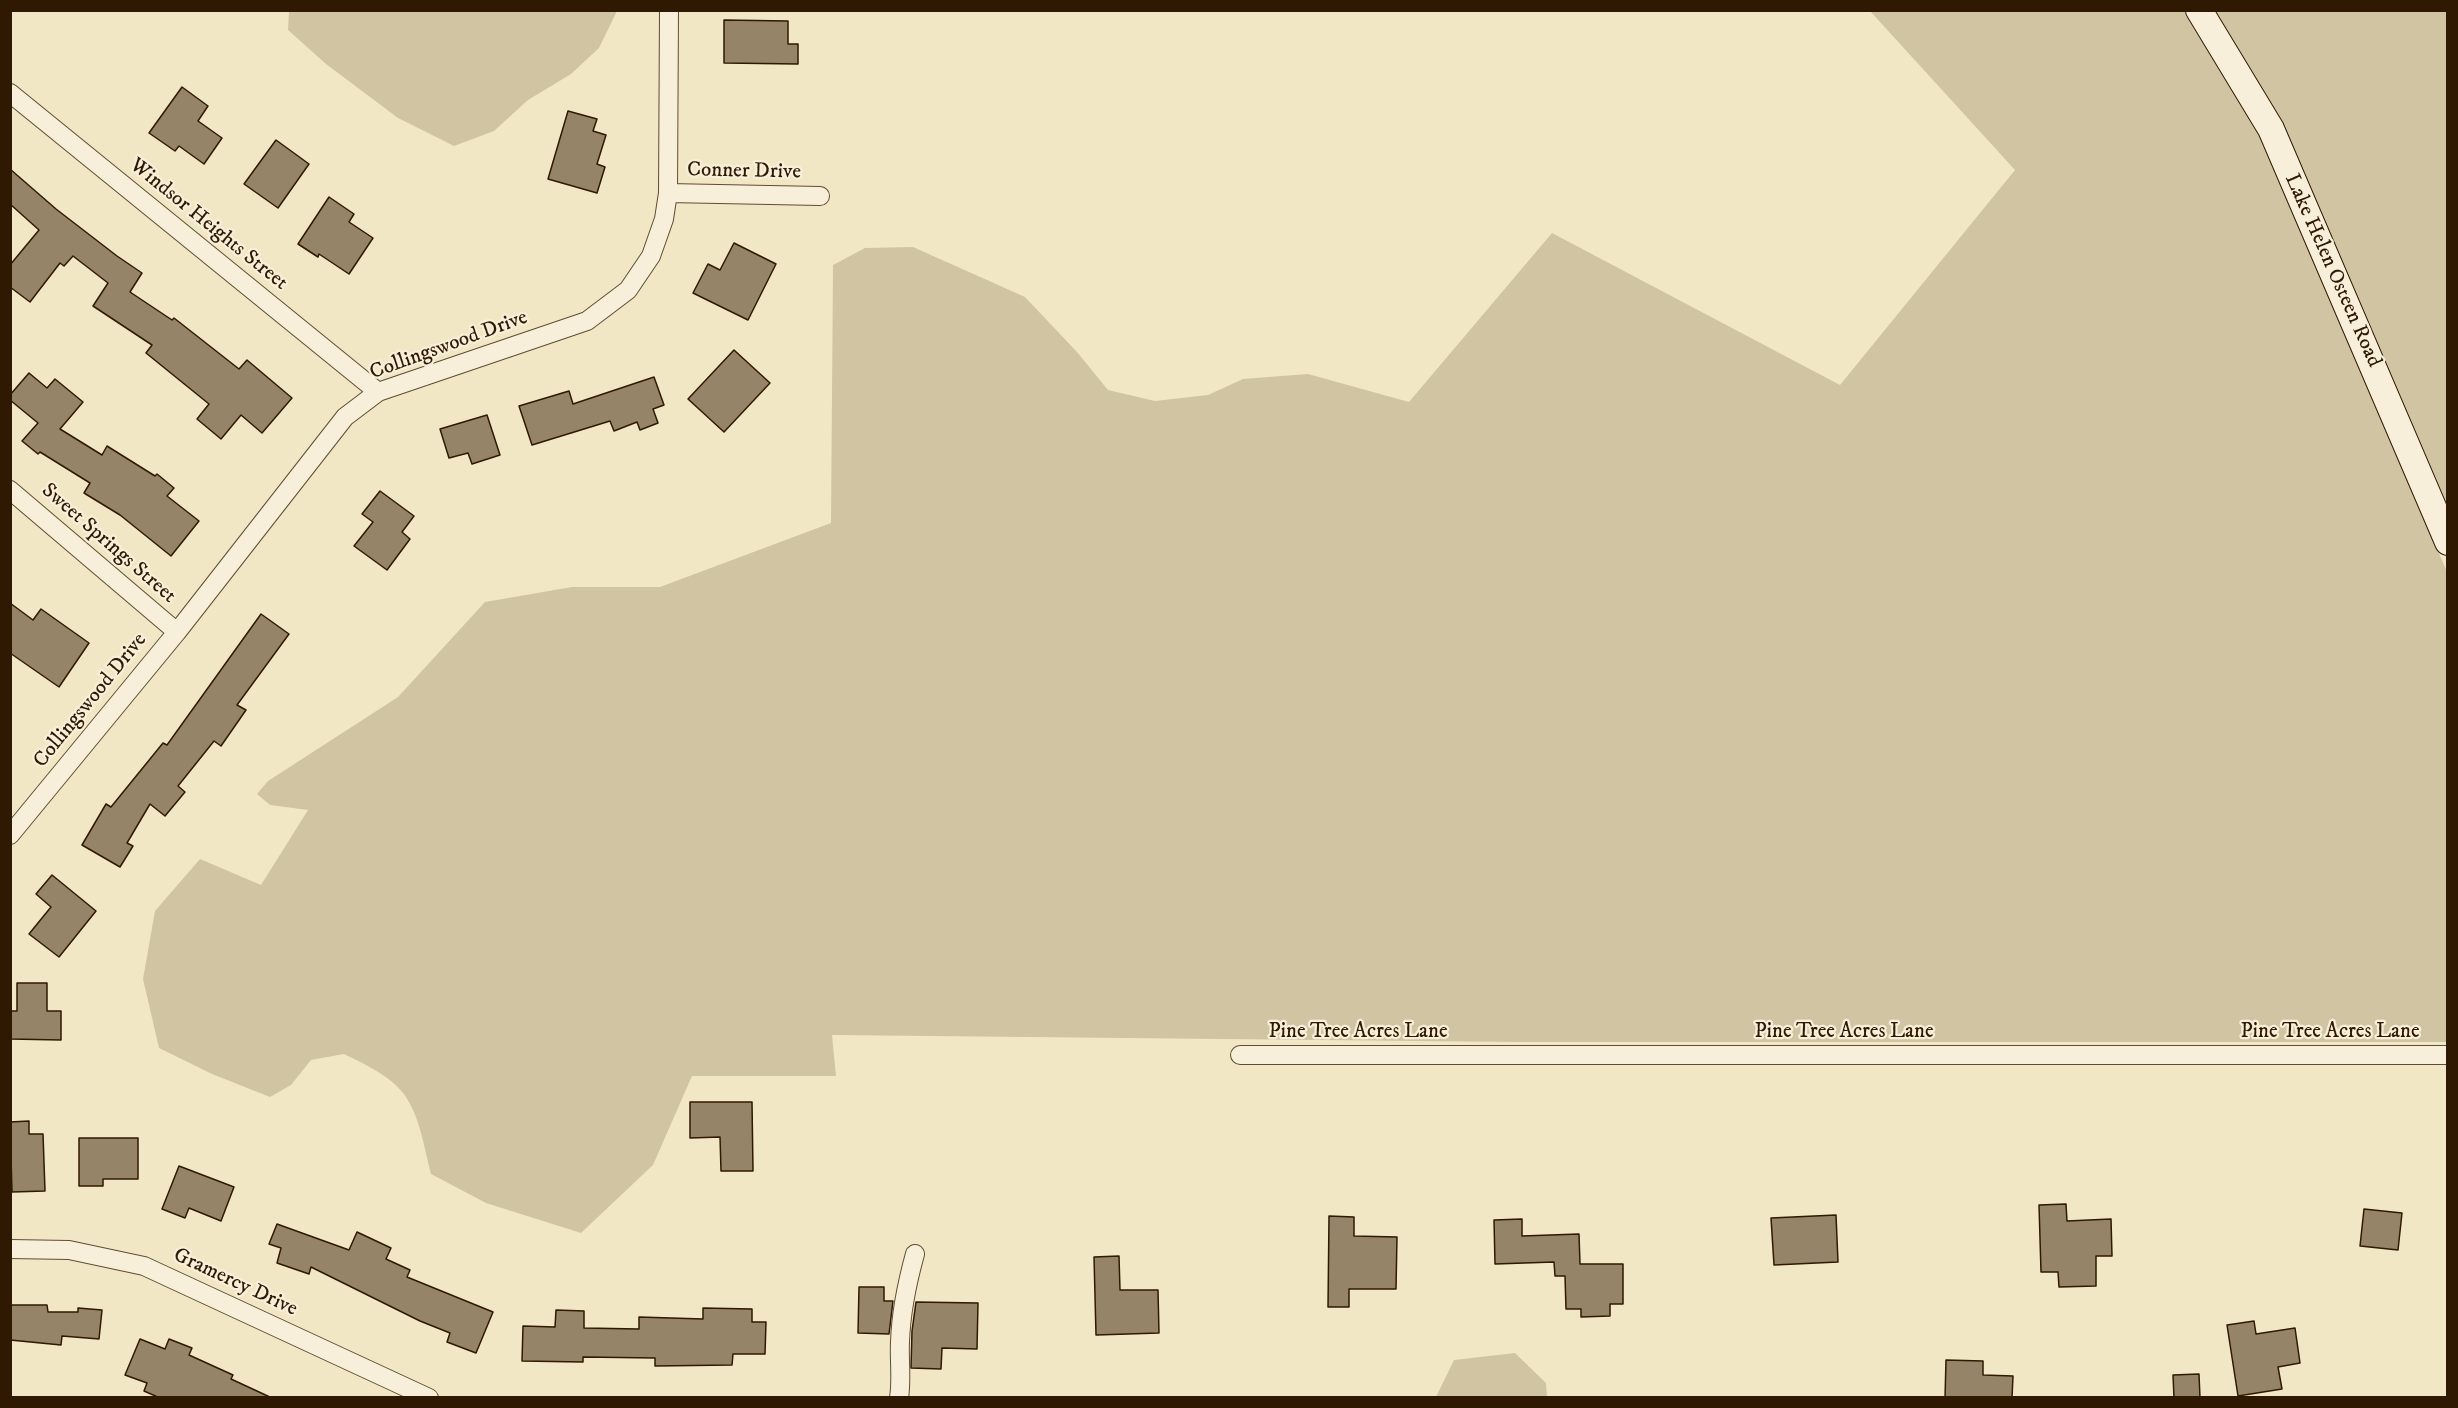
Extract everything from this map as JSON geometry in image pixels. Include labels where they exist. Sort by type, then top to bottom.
[{"type":"street","name":"Collingswood Drive","points":[[10,835],[177,632],[345,417],[378,392],[587,321],[628,290],[651,256],[664,219],[668,193],[669,10]]},
{"type":"street","name":"Lake Helen Osteen Road","points":[[2199,10],[2271,129],[2448,542]]},
{"type":"street","name":"Windsor Heights Street","points":[[10,93],[378,392]]},
{"type":"street","name":"Conner Drive","points":[[668,193],[820,196]]},
{"type":"street","name":"Sweet Springs Street","points":[[10,489],[177,632]]},
{"type":"street","name":"Pine Tree Acres Lane","points":[[1240,1055],[2448,1055]]},
{"type":"street","name":"Gramercy Drive","points":[[10,1248],[69,1250],[144,1266],[429,1398]]},
{"type":"street","points":[[899,1398],[903,1299],[915,1254]]},
{"type":"shaded area","points":[[289,10],[617,11],[599,48],[571,74],[528,100],[494,131],[454,146],[398,118],[326,64],[288,30]]},
{"type":"shaded area","points":[[1870,11],[2185,11],[2261,136],[2447,572],[2447,1042],[1514,1042],[832,1035],[836,1076],[692,1076],[653,1165],[581,1233],[486,1203],[431,1174],[414,1111],[403,1093],[383,1075],[344,1054],[311,1060],[291,1085],[270,1097],[212,1074],[159,1048],[143,979],[155,911],[200,859],[261,885],[308,810],[270,805],[257,794],[268,781],[398,697],[485,602],[572,587],[660,587],[831,523],[833,265],[865,248],[913,247],[1025,297],[1077,352],[1108,390],[1155,401],[1208,395],[1243,379],[1308,374],[1409,402],[1552,233],[1840,385],[2015,170]]},
{"type":"shaded area","points":[[2213,11],[2447,11],[2447,511],[2281,124]]},
{"type":"shaded area","points":[[1515,1353],[1546,1383],[1547,1397],[1436,1397],[1454,1360]]},
{"type":"building","points":[[724,20],[788,21],[788,44],[798,44],[798,64],[724,63]]},
{"type":"building","points":[[182,87],[208,106],[198,121],[222,138],[204,164],[179,146],[175,151],[149,133]]},
{"type":"building","points":[[568,111],[597,119],[593,131],[606,135],[597,164],[605,167],[597,193],[548,179]]},
{"type":"building","points":[[276,140],[309,164],[278,208],[244,184]]},
{"type":"building","points":[[10,169],[56,209],[142,273],[130,292],[172,320],[174,318],[239,369],[247,360],[292,398],[262,433],[241,415],[221,439],[197,419],[209,404],[146,353],[152,345],[93,306],[108,283],[73,256],[64,266],[60,263],[30,302],[10,287],[10,265],[39,230],[10,204]]},
{"type":"building","points":[[329,197],[354,214],[349,222],[373,238],[349,274],[319,254],[318,257],[298,244]]},
{"type":"building","points":[[734,243],[776,264],[748,320],[693,293],[708,264],[720,270]]},
{"type":"building","points":[[734,350],[770,383],[724,432],[688,399]]},
{"type":"building","points":[[29,373],[47,388],[55,379],[83,402],[60,429],[102,455],[107,446],[155,476],[157,474],[174,488],[167,496],[199,521],[171,556],[120,515],[84,493],[90,483],[40,452],[38,454],[22,441],[38,423],[10,400],[10,395]]},
{"type":"building","points":[[654,377],[664,405],[653,409],[658,423],[640,430],[637,422],[614,431],[610,421],[532,445],[519,406],[569,391],[573,404]]},
{"type":"building","points":[[487,415],[500,455],[472,464],[468,453],[449,458],[440,429]]},
{"type":"building","points":[[380,491],[414,516],[402,532],[410,539],[387,570],[354,546],[373,522],[362,514]]},
{"type":"building","points":[[10,603],[33,620],[41,609],[89,643],[59,687],[10,653]]},
{"type":"building","points":[[261,614],[289,634],[237,705],[246,710],[221,746],[214,741],[178,786],[185,792],[165,816],[150,804],[127,843],[133,846],[120,867],[82,845],[106,804],[111,807],[163,743],[167,745]]},
{"type":"building","points":[[52,875],[96,911],[59,957],[29,934],[51,907],[36,894]]},
{"type":"building","points":[[17,983],[47,983],[47,1011],[61,1011],[61,1040],[10,1039],[10,1011],[17,1011]]},
{"type":"building","points":[[690,1102],[752,1102],[753,1171],[721,1171],[720,1137],[690,1138]]},
{"type":"building","points":[[29,1121],[29,1134],[43,1134],[45,1191],[12,1192],[10,1122]]},
{"type":"building","points":[[79,1138],[138,1138],[138,1179],[103,1179],[103,1186],[79,1186]]},
{"type":"building","points":[[179,1166],[234,1187],[221,1221],[189,1208],[185,1218],[162,1209]]},
{"type":"building","points":[[2066,1204],[2067,1221],[2111,1219],[2112,1256],[2096,1256],[2096,1286],[2059,1287],[2058,1272],[2041,1272],[2039,1205]]},
{"type":"building","points":[[2364,1209],[2402,1213],[2398,1250],[2360,1246]]},
{"type":"building","points":[[1836,1215],[1838,1262],[1774,1265],[1771,1218]]},
{"type":"building","points":[[1329,1216],[1354,1217],[1354,1236],[1397,1237],[1396,1289],[1349,1289],[1349,1307],[1328,1307]]},
{"type":"building","points":[[1522,1219],[1522,1236],[1579,1234],[1580,1264],[1623,1264],[1623,1304],[1610,1304],[1610,1316],[1581,1317],[1581,1309],[1566,1309],[1565,1276],[1555,1276],[1554,1262],[1495,1264],[1494,1220]]},
{"type":"building","points":[[277,1224],[349,1250],[357,1232],[391,1248],[386,1259],[410,1270],[407,1277],[493,1312],[476,1353],[447,1342],[450,1333],[420,1321],[311,1267],[309,1274],[277,1263],[281,1248],[269,1244]]},
{"type":"building","points":[[1119,1256],[1120,1290],[1158,1290],[1159,1333],[1096,1335],[1094,1257]]},
{"type":"building","points":[[859,1287],[884,1287],[884,1301],[893,1301],[889,1334],[858,1333]]},
{"type":"building","points":[[916,1302],[978,1303],[977,1349],[942,1348],[941,1369],[911,1368]]},
{"type":"building","points":[[10,1305],[47,1305],[48,1312],[78,1312],[78,1308],[102,1310],[99,1339],[62,1336],[61,1345],[10,1340]]},
{"type":"building","points":[[703,1308],[752,1309],[752,1322],[766,1322],[765,1354],[733,1354],[732,1365],[655,1366],[655,1358],[583,1357],[583,1362],[522,1361],[523,1326],[555,1327],[556,1310],[584,1311],[584,1328],[639,1329],[639,1317],[703,1319]]},
{"type":"building","points":[[2254,1321],[2256,1334],[2295,1328],[2300,1363],[2278,1367],[2282,1389],[2238,1396],[2227,1325]]},
{"type":"building","points":[[140,1339],[165,1349],[169,1339],[192,1348],[189,1355],[233,1375],[231,1379],[272,1398],[160,1398],[144,1391],[147,1383],[125,1375]]},
{"type":"building","points":[[1946,1360],[1983,1361],[1983,1375],[2013,1376],[2012,1398],[1945,1398]]},
{"type":"building","points":[[2199,1374],[2200,1398],[2174,1398],[2173,1375]]}]
